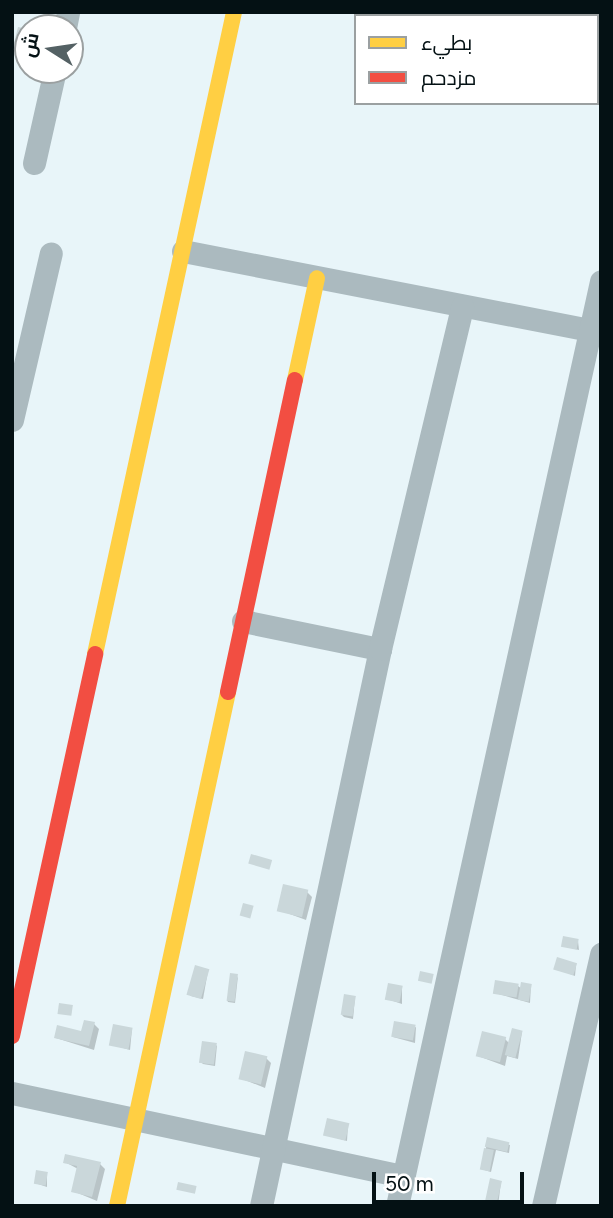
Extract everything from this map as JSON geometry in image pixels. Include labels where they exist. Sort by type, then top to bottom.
[{"type":"street","points":[[12,1035],[234,12]]},
{"type":"street","points":[[34,163],[52,84]]},
{"type":"street","points":[[183,251],[595,332]]},
{"type":"street","points":[[12,420],[51,253]]},
{"type":"street","points":[[117,1206],[317,278]]},
{"type":"street","points":[[397,1206],[595,332],[601,281]]},
{"type":"street","points":[[261,1206],[380,649],[463,307]]},
{"type":"street","points":[[243,621],[380,649]]},
{"type":"street","points":[[542,1206],[601,954]]},
{"type":"street","points":[[12,1093],[403,1176]]},
{"type":"building","points":[[251,854],[272,860],[269,870],[248,864]]},
{"type":"building","points":[[283,884],[308,890],[302,917],[277,911]]},
{"type":"building","points":[[243,903],[254,906],[250,918],[240,916]]},
{"type":"building","points":[[563,936],[579,939],[577,950],[561,947]]},
{"type":"building","points":[[557,957],[577,963],[573,976],[553,969]]},
{"type":"building","points":[[195,965],[209,969],[201,999],[186,995]]},
{"type":"building","points":[[420,971],[434,974],[432,984],[418,981]]},
{"type":"building","points":[[230,973],[238,974],[235,1002],[227,1001]]},
{"type":"building","points":[[495,980],[519,984],[517,998],[493,994]]},
{"type":"building","points":[[521,982],[532,984],[529,1002],[518,1000]]},
{"type":"building","points":[[388,983],[403,986],[399,1003],[385,1000]]},
{"type":"building","points":[[344,994],[356,996],[353,1017],[341,1015]]},
{"type":"building","points":[[59,1003],[73,1005],[71,1016],[57,1014]]},
{"type":"building","points":[[84,1020],[95,1022],[89,1046],[54,1038],[57,1025],[81,1031]]},
{"type":"building","points":[[394,1021],[416,1025],[413,1041],[391,1037]]},
{"type":"building","points":[[113,1024],[133,1028],[128,1049],[109,1046]]},
{"type":"building","points":[[512,1028],[523,1031],[515,1058],[505,1055]]},
{"type":"building","points":[[482,1031],[506,1037],[500,1062],[476,1056]]},
{"type":"building","points":[[202,1041],[217,1043],[214,1065],[199,1063]]},
{"type":"building","points":[[245,1051],[267,1056],[261,1084],[238,1079]]},
{"type":"building","points":[[327,1118],[349,1123],[345,1141],[323,1136]]},
{"type":"building","points":[[487,1137],[509,1142],[507,1152],[485,1147]]},
{"type":"building","points":[[484,1148],[494,1150],[490,1172],[480,1170]]},
{"type":"building","points":[[65,1154],[101,1162],[92,1197],[71,1192],[77,1166],[63,1163]]},
{"type":"building","points":[[36,1170],[48,1172],[46,1186],[34,1184]]},
{"type":"building","points":[[490,1178],[502,1181],[496,1206],[484,1206]]},
{"type":"building","points":[[178,1182],[197,1186],[195,1194],[176,1190]]},
{"type":"traffic: slow","points":[[95,654],[234,12]]},
{"type":"traffic: slow","points":[[295,380],[317,278]]},
{"type":"traffic: slow","points":[[117,1206],[228,692]]},
{"type":"traffic: jam","points":[[228,692],[295,380]]},
{"type":"traffic: jam","points":[[12,1036],[95,654]]}]
